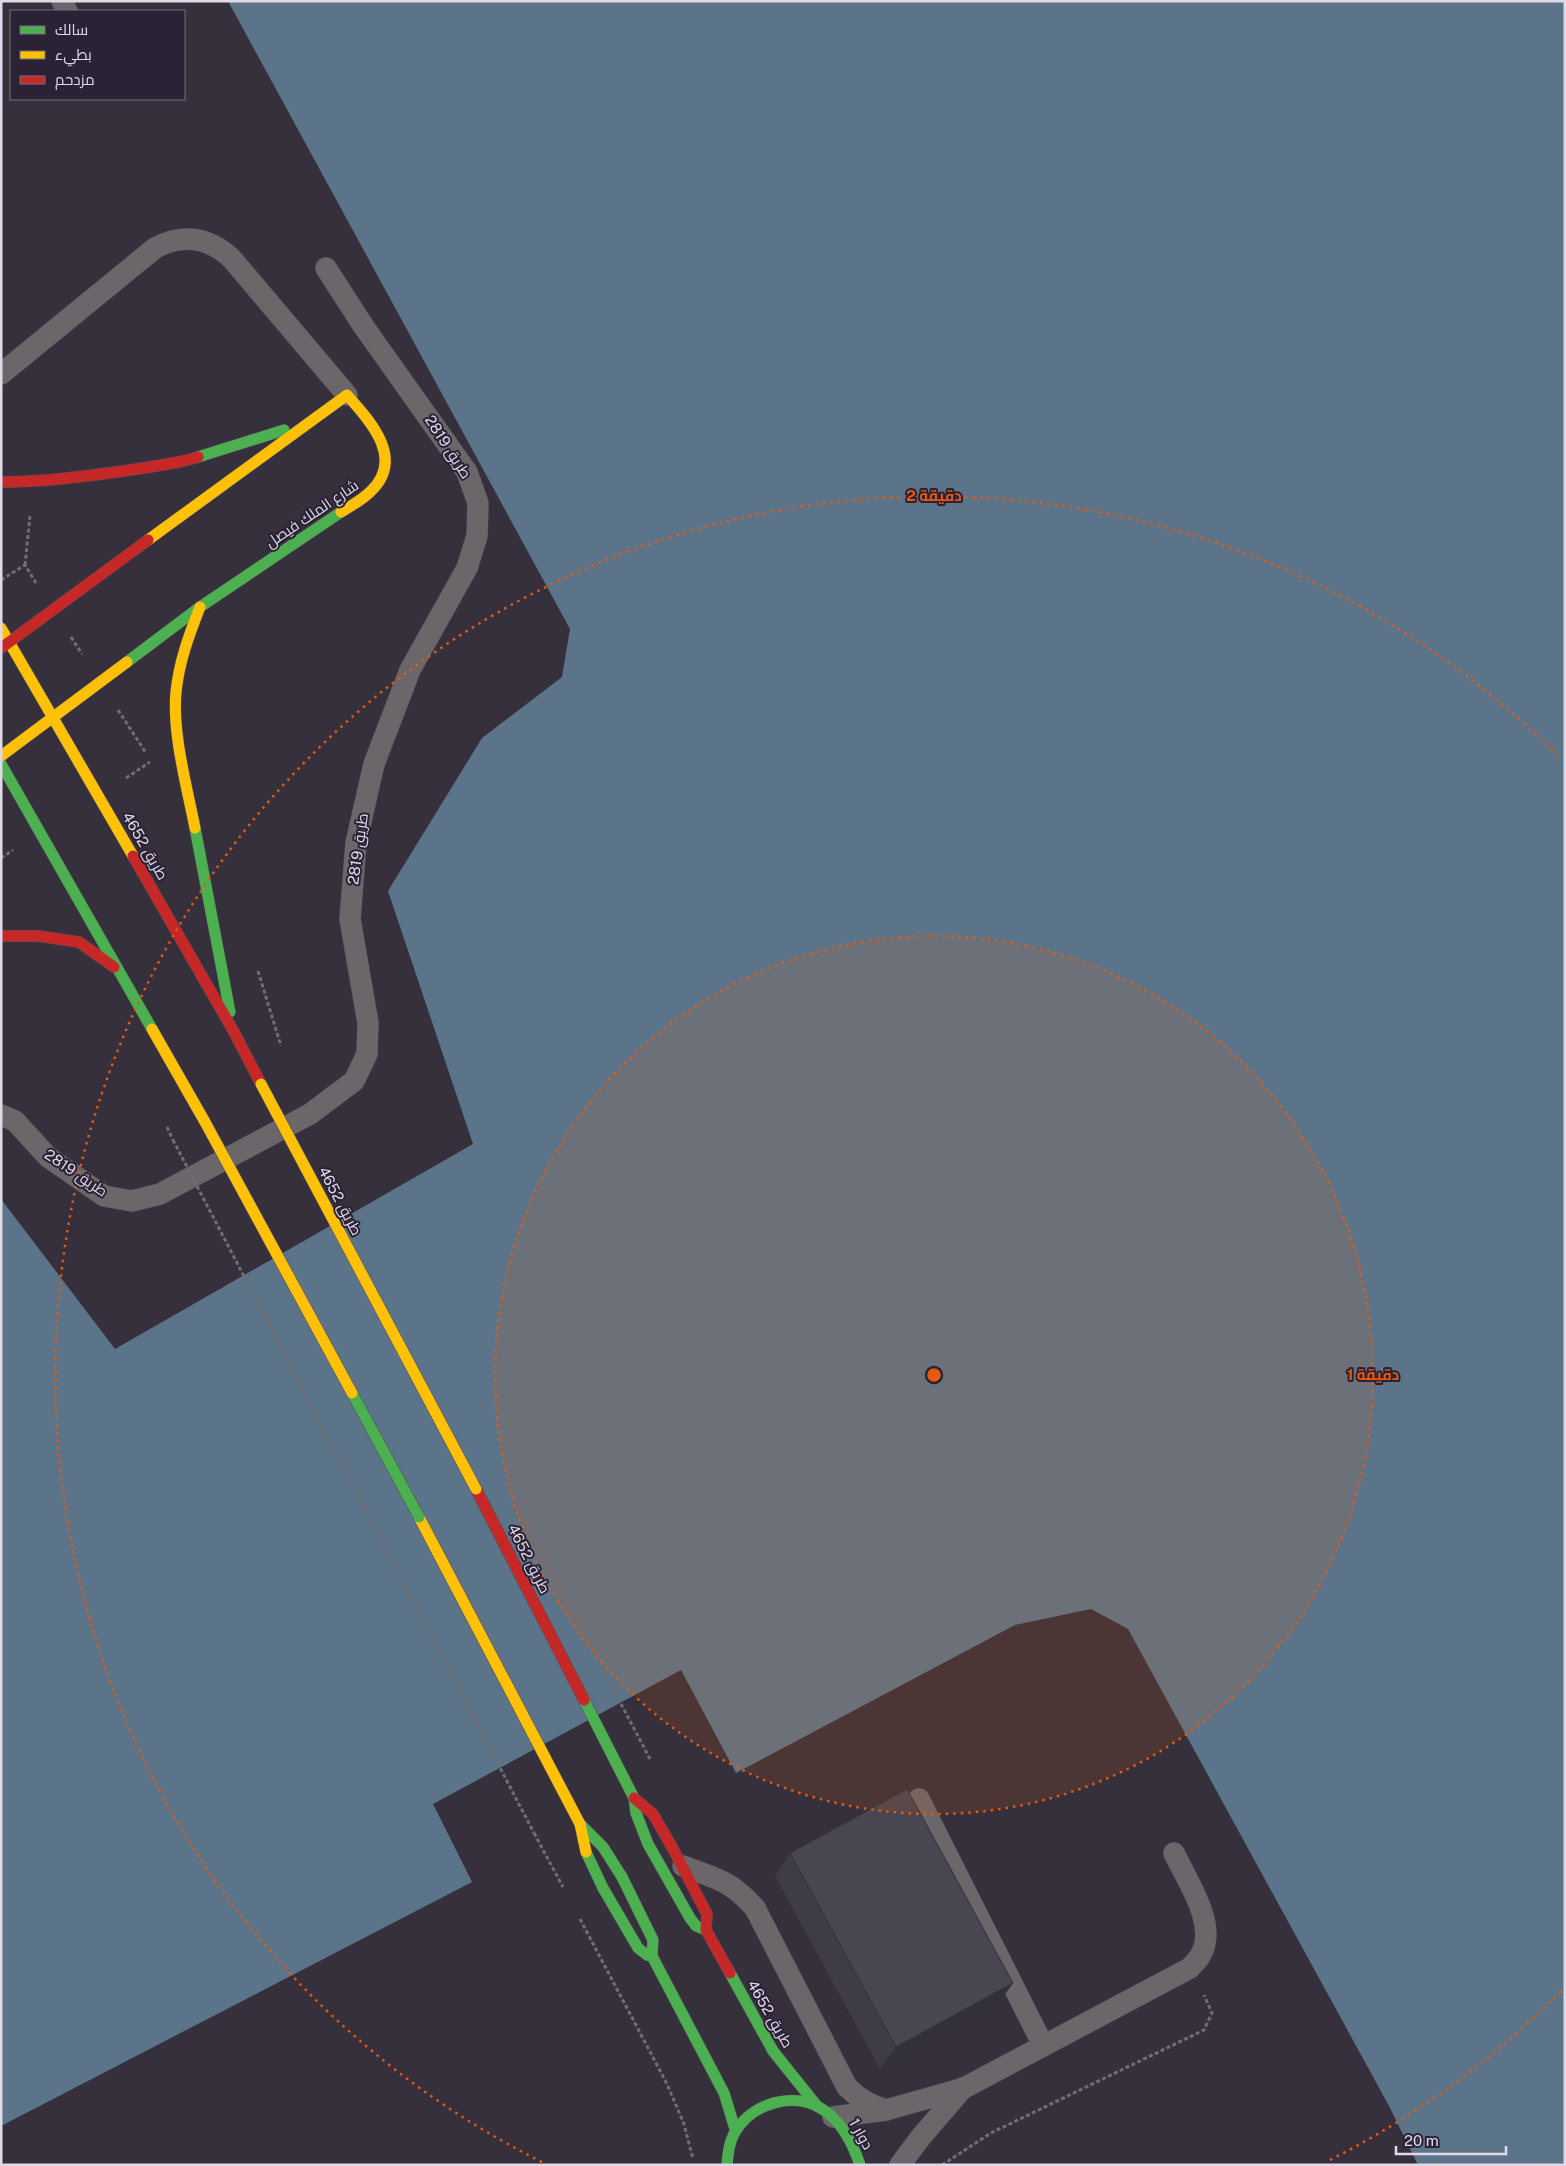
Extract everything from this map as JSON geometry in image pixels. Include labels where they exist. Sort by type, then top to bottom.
[{"type":"street","points":[[5,645],[347,395]]},
{"type":"street","name":"شارع الملك فيصل","points":[[1,756],[200,607],[371,492],[382,475],[385,455],[380,435],[347,395]]},
{"type":"street","points":[[1,482],[33,482],[182,462],[312,420]]},
{"type":"street","points":[[200,607],[184,649],[176,693],[178,739],[234,1032]]},
{"type":"street","name":"طريق 4652","points":[[1,628],[5,645],[52,718],[234,1032],[476,1489],[634,1798],[638,1822],[643,1834],[690,1918],[696,1926],[706,1930]]},
{"type":"street","points":[[1,764],[122,973],[205,1122],[419,1517],[580,1824],[581,1836],[588,1860],[638,1948],[647,1955],[652,1956]]},
{"type":"street","points":[[1,936],[38,936],[79,942],[122,973]]},
{"type":"street","name":"طريق 4652","points":[[634,1798],[653,1814],[683,1866],[708,1914],[706,1930],[773,2051],[825,2111]]},
{"type":"street","points":[[580,1824],[590,1831],[606,1849],[653,1940],[652,1956],[724,2093],[735,2129]]},
{"type":"street","points":[[727,2165],[728,2149],[735,2129],[747,2116],[763,2105],[781,2100],[800,2101],[825,2111]]},
{"type":"street","name":"دوار 1","points":[[825,2111],[845,2131],[856,2151],[860,2165]]},
{"type":"lane","points":[[1,374],[155,248],[168,241],[181,238],[195,239],[221,249],[232,259],[347,395]]},
{"type":"lane","name":"طريق 2819","points":[[1,1115],[15,1121],[48,1157],[104,1196],[132,1201],[160,1194],[310,1114],[354,1081],[367,1054],[368,1023],[350,919],[356,843],[374,764],[410,670],[467,568],[477,536],[478,503],[467,472],[364,327],[326,268]]},
{"type":"lane","points":[[919,1799],[1043,2046]]},
{"type":"lane","points":[[825,2111],[886,2110],[913,2104],[964,2088],[1190,1968],[1201,1955],[1206,1940],[1206,1924],[1174,1853]]},
{"type":"lane","points":[[683,1866],[721,1879],[740,1892],[755,1908],[847,2087],[858,2098],[872,2106],[886,2110]]},
{"type":"lane","points":[[900,2165],[920,2138],[964,2088]]},
{"type":"path","points":[[25,565],[33,482]]},
{"type":"path","points":[[164,1122],[564,1890]]},
{"type":"path","points":[[578,1917],[667,2084],[684,2124],[694,2165]]},
{"type":"path","points":[[942,2165],[991,2133],[1204,2030],[1212,2013],[1190,1968]]},
{"type":"water","points":[[228,1],[1565,1],[1565,2165],[1418,2165],[1389,2106],[1128,1629],[1091,1609],[1015,1625],[736,1773],[681,1670],[433,1804],[472,1882],[1,2126],[1,1199],[115,1349],[473,1144],[388,891],[482,738],[562,677],[570,629]]},
{"type":"building","points":[[907,1789],[1013,1983],[896,2047],[790,1853]]},
{"type":"traffic: fast","points":[[198,457],[284,430]]},
{"type":"traffic: fast","points":[[127,662],[200,607],[341,512]]},
{"type":"traffic: fast","points":[[1,764],[152,1029]]},
{"type":"traffic: fast","points":[[195,828],[230,1012]]},
{"type":"traffic: fast","points":[[352,1393],[419,1517]]},
{"type":"traffic: fast","points":[[584,1700],[634,1798],[636,1813],[648,1844],[690,1918],[696,1926],[706,1930]]},
{"type":"traffic: fast","points":[[580,1824],[603,1847],[622,1877],[653,1940],[652,1956],[724,2093],[735,2129]]},
{"type":"traffic: fast","points":[[586,1852],[603,1888],[638,1948],[647,1955],[652,1956]]},
{"type":"traffic: fast","points":[[730,1973],[773,2051],[817,2106]]},
{"type":"traffic: fast","points":[[727,2165],[731,2140],[742,2122],[763,2107],[787,2101],[811,2104],[829,2114],[846,2134],[860,2165]]},
{"type":"traffic: slow","points":[[148,540],[347,395],[374,428],[381,441],[385,454],[385,467],[380,479],[370,492],[341,512]]},
{"type":"traffic: slow","points":[[195,828],[181,760],[175,708],[177,681],[182,659],[200,607]]},
{"type":"traffic: slow","points":[[1,628],[133,856]]},
{"type":"traffic: slow","points":[[1,756],[127,662]]},
{"type":"traffic: slow","points":[[152,1029],[205,1122]]},
{"type":"traffic: slow","points":[[261,1084],[476,1489]]},
{"type":"traffic: slow","points":[[205,1122],[352,1393]]},
{"type":"traffic: slow","points":[[419,1517],[580,1824],[586,1852]]},
{"type":"traffic: jam","points":[[1,482],[50,480],[98,474],[164,465],[198,457]]},
{"type":"traffic: jam","points":[[1,648],[148,540]]},
{"type":"traffic: jam","points":[[133,856],[234,1032],[261,1084]]},
{"type":"traffic: jam","points":[[1,936],[38,936],[79,942],[114,967]]},
{"type":"traffic: jam","points":[[476,1489],[584,1700]]},
{"type":"traffic: jam","points":[[634,1798],[653,1814],[672,1847],[707,1914],[706,1930],[730,1973]]}]
